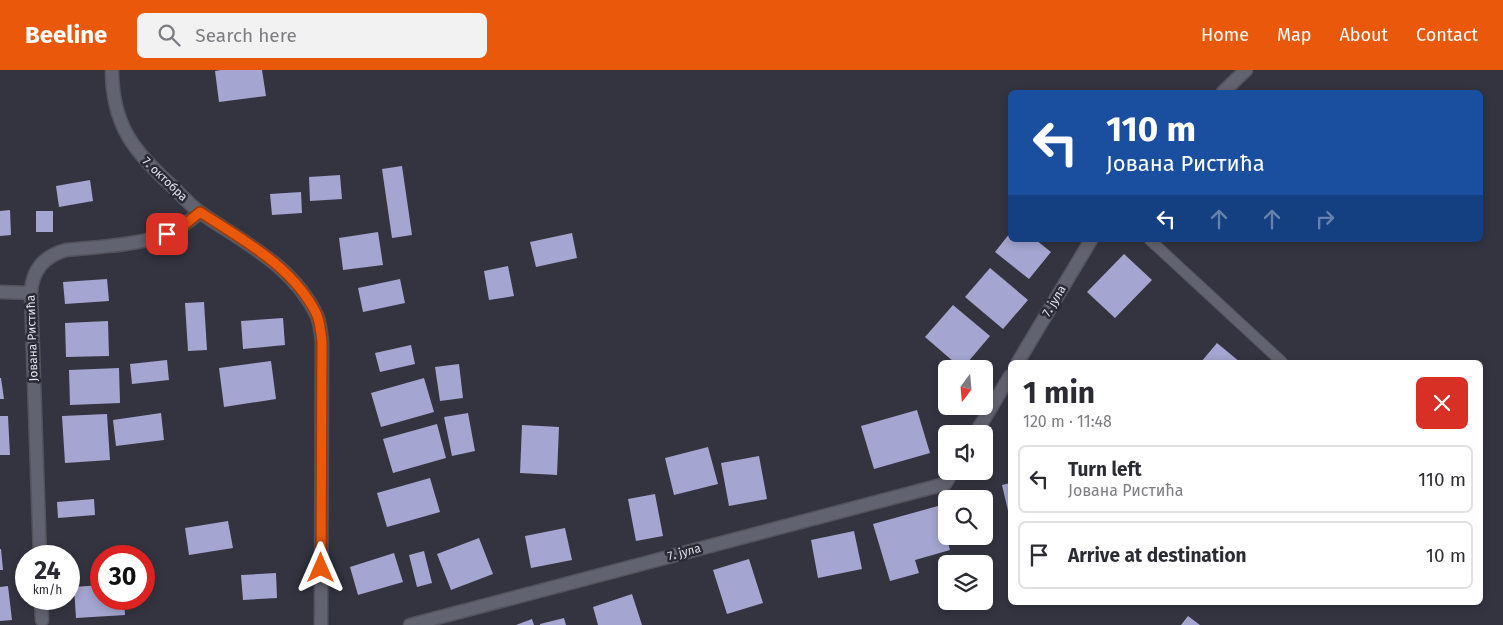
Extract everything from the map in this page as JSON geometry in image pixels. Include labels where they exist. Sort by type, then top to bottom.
[{"type":"street","name":"7. октобра","points":[[112,70],[112,89],[120,124],[136,150],[157,173],[200,212],[246,241],[282,270],[303,292],[318,317],[322,342],[320,625]]},
{"type":"street","points":[[1225,90],[1246,70]]},
{"type":"street","name":"Јована Ристића","points":[[40,545],[30,293],[31,284],[39,265],[56,253],[66,250],[150,240],[183,226],[200,212]]},
{"type":"street","name":"7. јула","points":[[1019,360],[1090,242]]},
{"type":"street","points":[[0,292],[30,293]]},
{"type":"street","points":[[980,425],[1008,379]]},
{"type":"street","name":"7. јула","points":[[410,625],[945,484],[947,480]]},
{"type":"street","points":[[42,610],[42,620]]},
{"type":"lane","points":[[1152,242],[1280,360]]},
{"type":"building","points":[[262,70],[266,96],[219,102],[215,71]]},
{"type":"building","points":[[402,166],[412,235],[392,238],[382,169]]},
{"type":"building","points":[[340,175],[342,199],[310,201],[309,177]]},
{"type":"building","points":[[90,180],[93,201],[59,207],[56,186]]},
{"type":"building","points":[[301,192],[302,213],[272,215],[270,194]]},
{"type":"building","points":[[10,210],[11,235],[0,236],[0,211]]},
{"type":"building","points":[[36,211],[53,211],[53,232],[36,232]]},
{"type":"building","points":[[378,232],[383,265],[343,270],[339,238]]},
{"type":"building","points":[[572,233],[577,258],[536,267],[530,242]]},
{"type":"building","points":[[1008,236],[1008,242],[1038,242],[1051,252],[1029,279],[995,252]]},
{"type":"building","points":[[1124,254],[1152,280],[1115,318],[1087,292]]},
{"type":"building","points":[[508,266],[514,296],[489,300],[484,271]]},
{"type":"building","points":[[990,268],[1028,300],[1003,329],[965,297]]},
{"type":"building","points":[[107,279],[109,301],[65,304],[63,282]]},
{"type":"building","points":[[400,279],[405,303],[363,312],[358,288]]},
{"type":"building","points":[[204,302],[207,350],[188,351],[185,303]]},
{"type":"building","points":[[953,305],[990,336],[970,360],[952,360],[925,337]]},
{"type":"building","points":[[283,318],[285,345],[243,349],[241,321]]},
{"type":"building","points":[[108,321],[109,356],[66,357],[65,323]]},
{"type":"building","points":[[1217,343],[1238,360],[1203,360]]},
{"type":"building","points":[[411,345],[415,364],[380,372],[375,353]]},
{"type":"building","points":[[167,360],[169,380],[132,384],[130,364]]},
{"type":"building","points":[[271,361],[276,399],[224,407],[219,368]]},
{"type":"building","points":[[459,364],[463,398],[440,401],[435,367]]},
{"type":"building","points":[[119,368],[120,403],[70,405],[69,370]]},
{"type":"building","points":[[1,378],[4,399],[0,399]]},
{"type":"building","points":[[424,378],[434,412],[381,427],[371,393]]},
{"type":"building","points":[[917,410],[930,453],[874,469],[861,426]]},
{"type":"building","points":[[161,413],[164,440],[116,446],[113,420]]},
{"type":"building","points":[[468,413],[475,451],[452,456],[444,417]]},
{"type":"building","points":[[107,414],[110,460],[65,463],[62,416]]},
{"type":"building","points":[[0,416],[8,416],[10,455],[0,455]]},
{"type":"building","points":[[437,424],[446,458],[393,473],[383,439]]},
{"type":"building","points":[[522,425],[559,427],[557,475],[520,473]]},
{"type":"building","points":[[708,447],[718,484],[674,495],[665,458]]},
{"type":"building","points":[[759,456],[767,499],[729,506],[721,463]]},
{"type":"building","points":[[430,478],[440,512],[387,527],[377,493]]},
{"type":"building","points":[[1008,484],[1008,511],[1002,485]]},
{"type":"building","points":[[655,494],[663,536],[636,541],[628,499]]},
{"type":"building","points":[[94,499],[95,515],[58,518],[57,502]]},
{"type":"building","points":[[938,506],[938,545],[949,545],[950,550],[915,560],[919,573],[890,581],[873,524]]},
{"type":"building","points":[[228,521],[233,548],[189,555],[185,528]]},
{"type":"building","points":[[565,528],[572,560],[531,568],[525,536]]},
{"type":"building","points":[[854,531],[862,569],[818,578],[811,540]]},
{"type":"building","points":[[479,538],[493,574],[451,590],[437,554]]},
{"type":"building","points":[[1,549],[3,570],[0,570]]},
{"type":"building","points":[[424,551],[432,583],[417,587],[409,555]]},
{"type":"building","points":[[394,553],[403,582],[358,595],[350,567]]},
{"type":"building","points":[[749,559],[763,603],[727,614],[713,570]]},
{"type":"building","points":[[276,573],[277,598],[243,600],[241,575]]},
{"type":"building","points":[[8,586],[12,620],[0,621],[0,587]]},
{"type":"building","points":[[90,586],[90,610],[125,610],[125,615],[76,618],[75,610],[80,610],[80,587]]},
{"type":"building","points":[[632,594],[642,625],[598,625],[593,607]]},
{"type":"building","points":[[1188,616],[1200,625],[1181,625]]},
{"type":"building","points":[[564,618],[566,625],[540,625],[540,624]]},
{"type":"building","points":[[532,619],[534,625],[516,625]]},
{"type":"route","points":[[167,234],[192,220],[200,212],[246,241],[282,270],[303,292],[318,317],[322,342],[321,568]]}]
